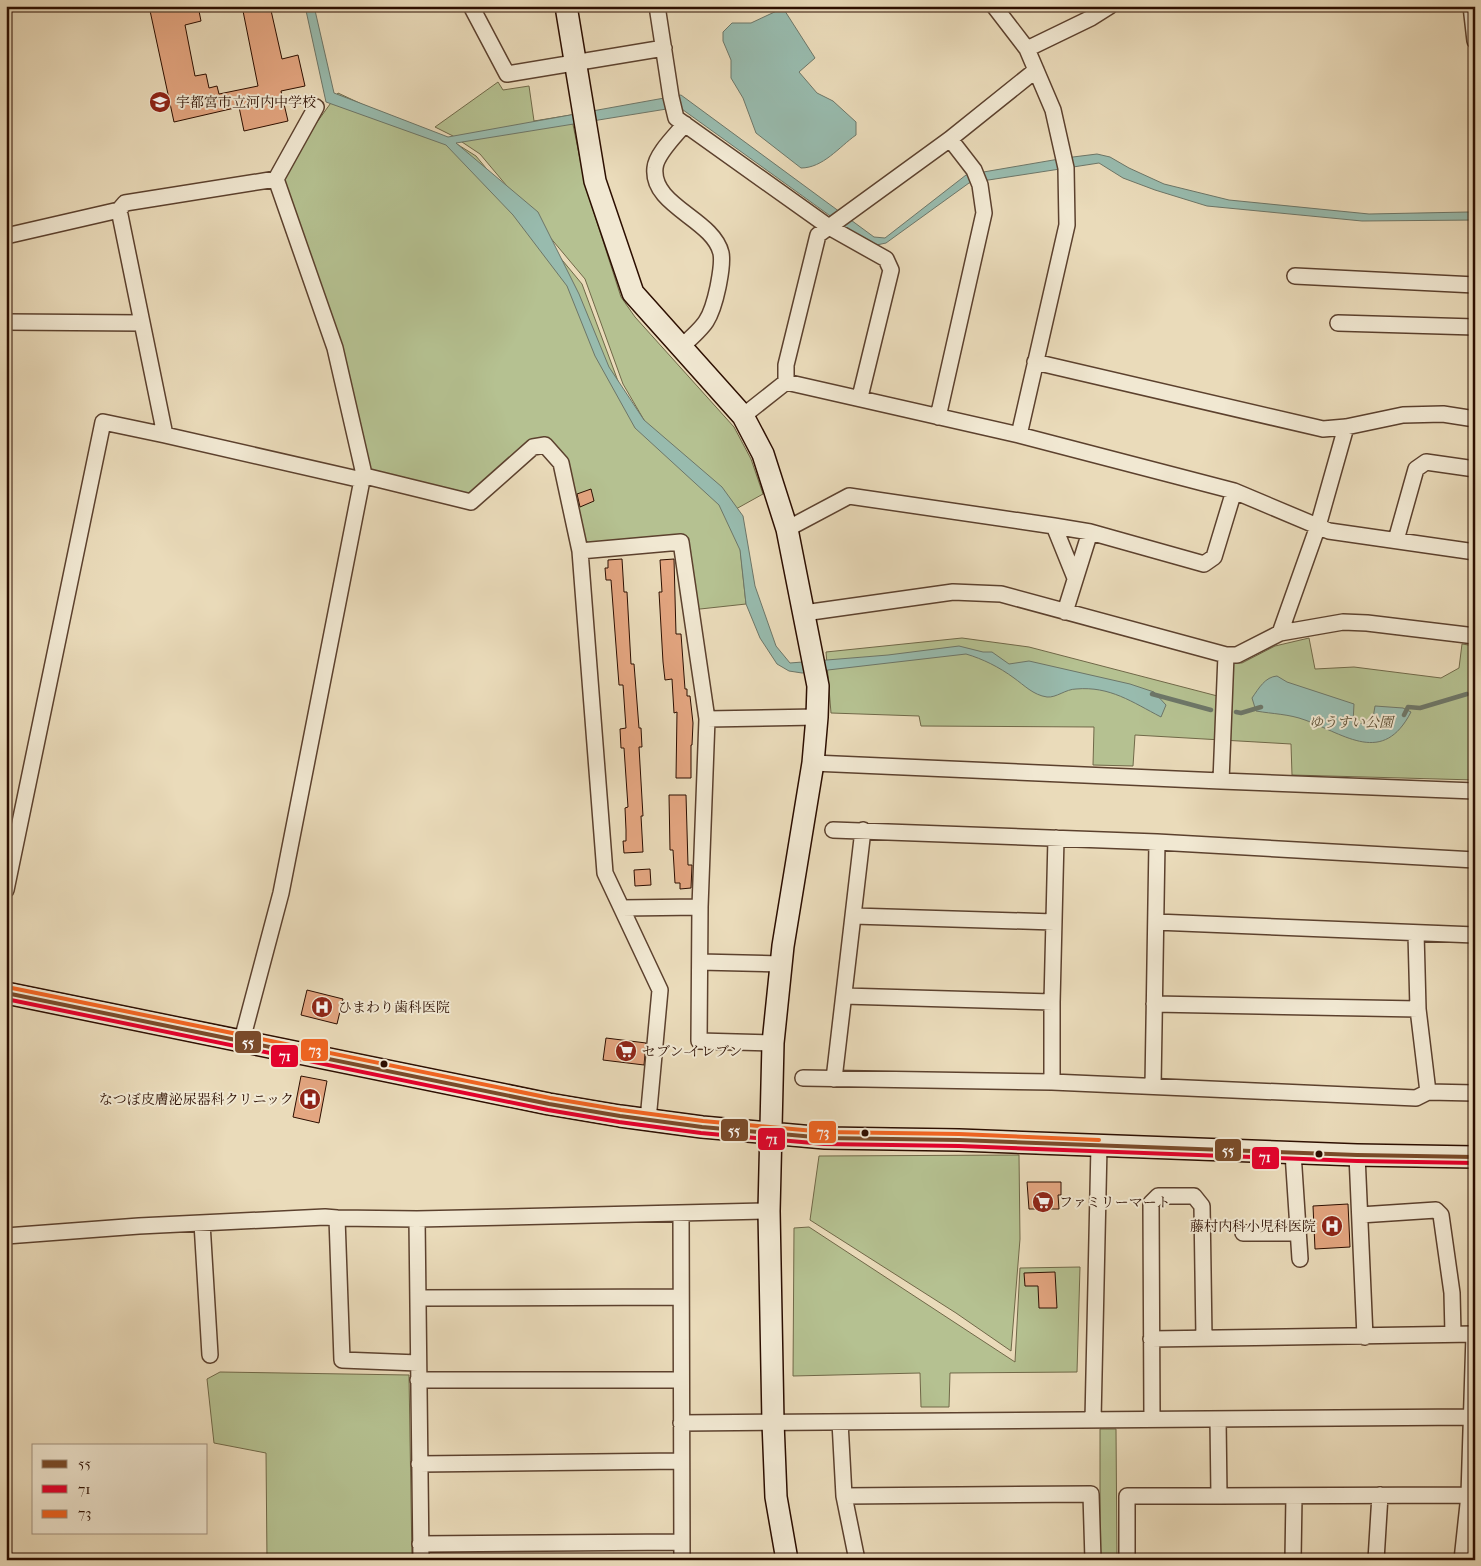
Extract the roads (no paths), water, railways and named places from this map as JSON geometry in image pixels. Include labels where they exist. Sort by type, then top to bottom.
[{"type":"street","points":[[471,6],[506,74],[664,48]]},
{"type":"street","points":[[566,6],[595,181],[633,294],[743,416],[763,454],[787,529],[818,686],[813,763],[781,964],[773,1043],[769,1211],[773,1422],[776,1497],[788,1560]]},
{"type":"street","points":[[657,6],[676,118],[837,221],[886,259],[890,270],[860,397]]},
{"type":"street","points":[[994,6],[1027,49],[1053,110],[1066,163],[1067,225],[1019,434]]},
{"type":"street","points":[[1027,49],[1091,18],[1110,6]]},
{"type":"street","points":[[1471,6],[1475,41]]},
{"type":"street","points":[[786,382],[786,365],[818,235],[950,139],[1036,70]]},
{"type":"street","points":[[242,1040],[281,893],[364,470],[336,348],[276,180],[316,107]]},
{"type":"street","points":[[681,347],[703,328],[707,321],[714,308],[721,273],[721,252],[711,235],[666,197],[657,184],[654,170],[656,160],[685,124]]},
{"type":"street","points":[[938,417],[984,213],[977,178],[950,139]]},
{"type":"street","points":[[6,236],[119,210],[125,203],[276,180]]},
{"type":"street","points":[[119,210],[165,436]]},
{"type":"street","points":[[1295,276],[1475,286]]},
{"type":"street","points":[[6,322],[142,323]]},
{"type":"street","points":[[1338,323],[1475,327]]},
{"type":"street","points":[[1036,362],[1324,429],[1346,427],[1403,415],[1443,414],[1475,419]]},
{"type":"street","points":[[743,416],[786,382],[1019,434],[1234,491],[1328,531],[1475,552]]},
{"type":"street","points":[[6,890],[103,422],[362,480],[370,477],[471,502],[533,447],[545,445],[562,463],[580,551],[605,873],[660,990],[648,1120]]},
{"type":"street","points":[[1280,633],[1318,526],[1346,427]]},
{"type":"street","points":[[1396,540],[1416,469],[1426,462],[1475,469]]},
{"type":"street","points":[[787,529],[849,496],[1090,532],[1204,564],[1214,557],[1234,491]]},
{"type":"street","points":[[1054,526],[1076,578]]},
{"type":"street","points":[[1065,612],[1090,532]]},
{"type":"street","points":[[580,551],[681,542],[707,719],[700,907],[699,1041],[773,1043]]},
{"type":"street","points":[[804,613],[953,592],[1000,594],[1226,655],[1237,655],[1280,633],[1343,622],[1367,623],[1475,636]]},
{"type":"street","points":[[1221,782],[1226,655]]},
{"type":"street","points":[[707,719],[817,717]]},
{"type":"street","points":[[813,763],[1221,782],[1475,791]]},
{"type":"street","points":[[833,830],[1157,842],[1475,860]]},
{"type":"street","points":[[834,1078],[863,830]]},
{"type":"street","points":[[1052,1082],[1056,838]]},
{"type":"street","points":[[1153,1086],[1157,842]]},
{"type":"street","points":[[622,908],[700,907]]},
{"type":"street","points":[[854,916],[1054,922]]},
{"type":"street","points":[[1156,922],[1475,935]]},
{"type":"street","points":[[1416,933],[1418,1009],[1428,1092]]},
{"type":"street","points":[[700,962],[781,964]]},
{"type":"street","points":[[6,993],[549,1104],[648,1120],[770,1134],[825,1138],[959,1140],[1293,1153],[1475,1157]]},
{"type":"street","points":[[844,996],[1052,1002]]},
{"type":"street","points":[[1154,1004],[1418,1009]]},
{"type":"street","points":[[803,1078],[1052,1082],[1416,1098],[1428,1092],[1475,1093]]},
{"type":"street","points":[[1093,1420],[1099,1146]]},
{"type":"street","points":[[1293,1153],[1300,1259]]},
{"type":"street","points":[[1357,1155],[1365,1337]]},
{"type":"street","points":[[1152,1419],[1151,1203],[1158,1196],[1194,1196],[1202,1206],[1204,1338]]},
{"type":"street","points":[[1360,1215],[1436,1210],[1441,1215],[1452,1292],[1453,1334]]},
{"type":"street","points":[[6,1236],[325,1217],[417,1219],[769,1211]]},
{"type":"street","points":[[681,1212],[682,1560]]},
{"type":"street","points":[[337,1218],[342,1360],[418,1363]]},
{"type":"street","points":[[417,1219],[421,1560]]},
{"type":"street","points":[[202,1223],[210,1355]]},
{"type":"street","points":[[1243,1233],[1298,1233]]},
{"type":"street","points":[[418,1298],[681,1297]]},
{"type":"street","points":[[1151,1339],[1474,1334],[1469,1495],[1462,1560]]},
{"type":"street","points":[[418,1380],[681,1380]]},
{"type":"street","points":[[681,1423],[1472,1417]]},
{"type":"street","points":[[1218,1419],[1219,1496]]},
{"type":"street","points":[[840,1422],[844,1496],[856,1560]]},
{"type":"street","points":[[420,1464],[681,1461]]},
{"type":"street","points":[[844,1496],[1091,1494],[1092,1560]]},
{"type":"street","points":[[1376,1560],[1380,1495]]},
{"type":"street","points":[[1127,1560],[1127,1496],[1469,1495]]},
{"type":"street","points":[[1293,1560],[1294,1496]]},
{"type":"street","points":[[420,1544],[682,1542]]},
{"type":"waterway","points":[[1152,694],[1211,710]]},
{"type":"waterway","points":[[1404,715],[1408,707],[1420,708],[1467,694]]},
{"type":"waterway","points":[[1236,712],[1241,713],[1261,707]]},
{"type":"place","name":"宇都宮市立河内中学校","points":[[160,102]]},
{"type":"place","name":"ひまわり歯科医院","points":[[322,1007]]},
{"type":"place","name":"セブン-イレブン","points":[[626,1051]]},
{"type":"place","name":"なつぼ皮膚泌尿器科クリニック","points":[[310,1099]]},
{"type":"place","name":"ファミリーマート","points":[[1043,1202]]},
{"type":"place","name":"藤村内科小児科医院","points":[[1332,1226]]},
{"type":"park label","name":"ゆうすい公園","points":[[1351,722]]}]
